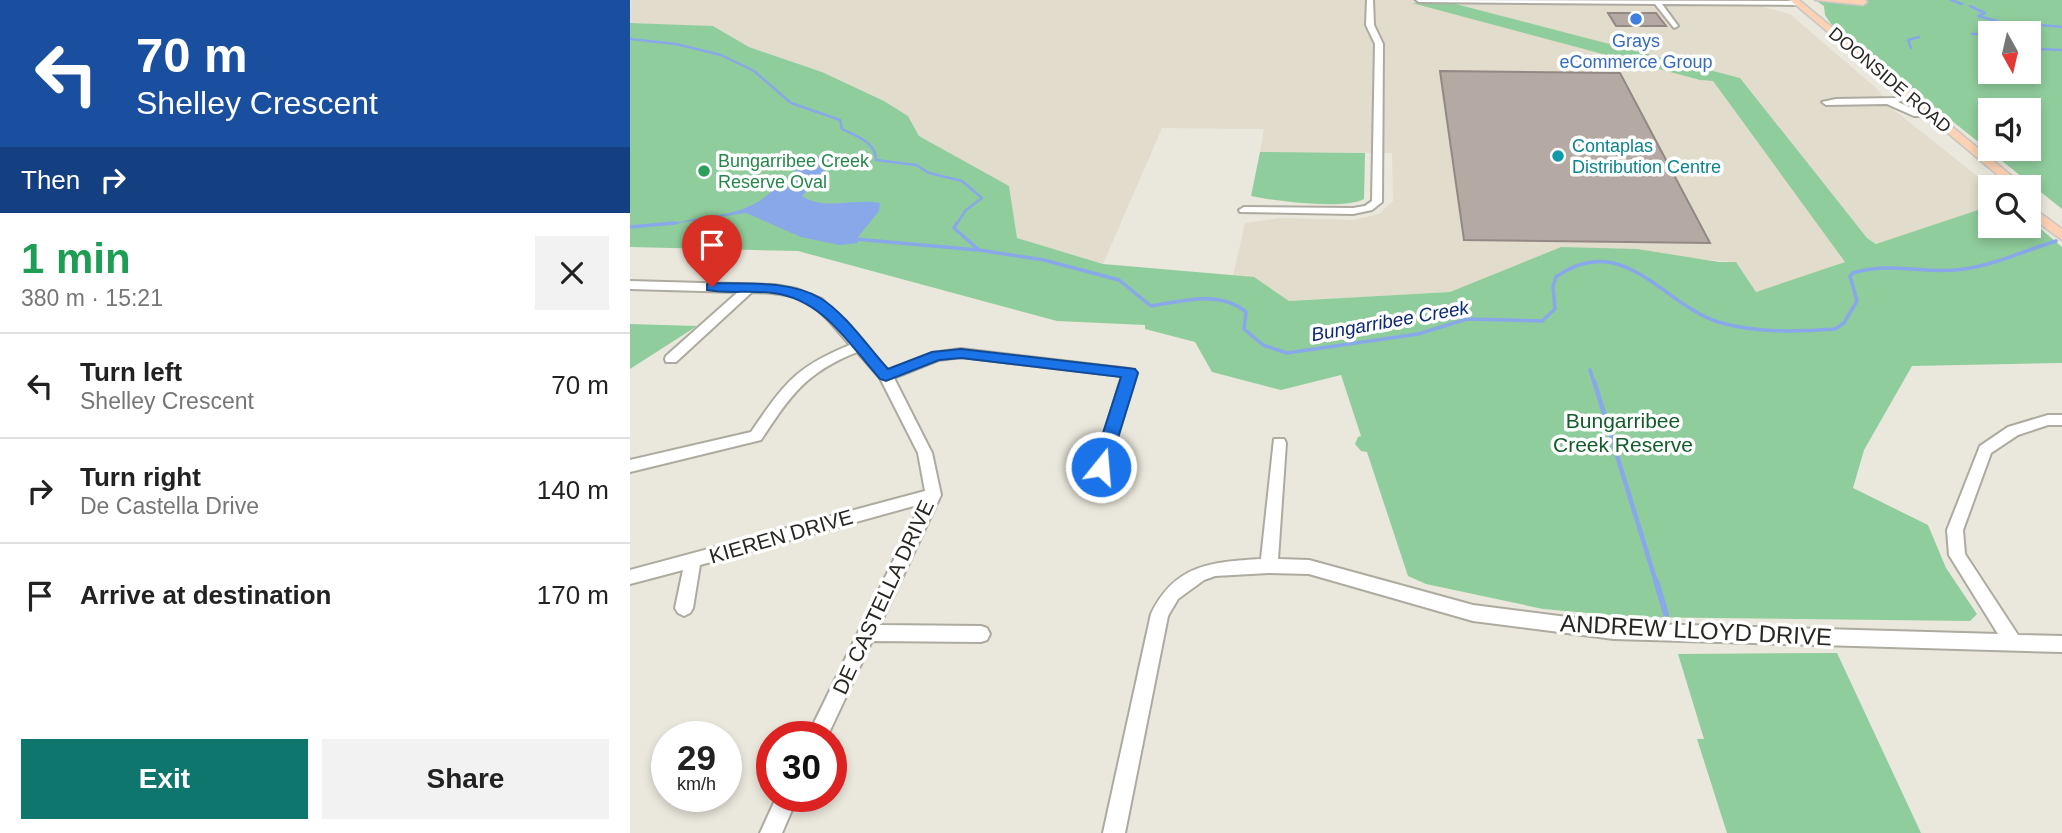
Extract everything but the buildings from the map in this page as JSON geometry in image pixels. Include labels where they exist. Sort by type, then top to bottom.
[{"type":"main road","points":[[1819,0],[1863,2]]},
{"type":"main road","name":"DOONSIDE ROAD","points":[[1790,2],[2004,175]]},
{"type":"main road","name":"DOONSIDE ROAD","points":[[1790,2],[1890,96],[1903,96]]},
{"type":"main road","name":"DOONSIDE ROAD","points":[[1903,96],[1917,114],[1989,175]]},
{"type":"main road","points":[[2041,206],[2062,223]]},
{"type":"main road","points":[[2041,219],[2062,236]]},
{"type":"street","points":[[1244,210],[1353,211],[1368,208],[1377,202],[1379,44],[1370,25],[1370,0]]},
{"type":"street","points":[[1419,0],[1790,2]]},
{"type":"street","points":[[1722,3],[1766,0]]},
{"type":"street","points":[[1655,2],[1674,26]]},
{"type":"street","points":[[1826,102],[1875,100],[1890,96],[1917,114]]},
{"type":"street","name":"DE CASTELLA DRIVE","points":[[630,285],[785,290],[813,300],[827,310],[886,376],[925,453],[933,495],[825,721]]},
{"type":"street","points":[[671,359],[749,288]]},
{"type":"street","points":[[630,466],[756,436],[789,390],[806,373],[819,364],[859,346]]},
{"type":"street","points":[[886,376],[937,356],[961,353],[1130,373],[1101,467]]},
{"type":"street","points":[[2013,642],[1956,555],[1955,530],[1985,450],[2013,430],[2048,420],[2062,420]]},
{"type":"street","points":[[1269,566],[1279,443]]},
{"type":"street","name":"KIEREN DRIVE","points":[[630,577],[933,495]]},
{"type":"street","points":[[684,608],[693,560]]},
{"type":"street","name":"ANDREW LLOYD DRIVE","points":[[1115,833],[1157,624],[1164,605],[1172,594],[1198,575],[1215,569],[1309,567],[1390,592],[1473,613],[1614,631],[2062,644]]},
{"type":"street","points":[[868,633],[981,634]]},
{"type":"street","points":[[771,833],[781,812]]},
{"type":"shaded area","points":[[631,0],[1755,0],[1763,7],[1790,14],[1877,89],[1894,110],[1978,177],[1978,210],[1877,244],[1867,238],[1715,72],[1452,3],[1416,3],[1700,80],[1713,81],[1845,262],[1756,292],[1736,262],[1561,247],[1450,292],[1289,301],[1254,277],[1233,276],[1245,223],[1280,218],[1354,220],[1379,214],[1393,201],[1392,153],[1260,152],[1264,129],[1162,128],[1103,264],[1017,238],[1008,186],[919,136],[908,116],[884,101],[822,72],[749,47],[713,26],[630,23]]},
{"type":"green space","points":[[1815,0],[2062,0],[2062,209],[2041,192],[2041,175],[2020,175],[2002,161],[2041,161],[2041,98],[1978,98],[1978,142],[1831,24],[1825,15],[1824,6]]},
{"type":"green space","name":"Bungarribee Creek Reserve","points":[[1412,3],[1452,3],[1740,78],[1867,238],[1876,244],[1978,210],[1978,238],[2041,238],[2041,229],[2062,247],[2062,363],[1912,366],[1864,450],[1853,488],[1928,525],[1946,568],[1977,614],[1970,621],[1634,617],[1543,609],[1426,584],[1408,576],[1367,452],[1361,451],[1355,444],[1361,436],[1341,375],[1281,390],[1212,372],[1195,342],[1145,329],[1145,325],[1057,321],[798,251],[630,247],[630,23],[713,26],[749,47],[822,72],[884,101],[908,116],[919,136],[1009,186],[1017,238],[1103,264],[1254,277],[1289,301],[1450,292],[1561,247],[1637,249],[1719,262],[1736,262],[1756,292],[1845,262],[1713,81],[1700,80]]},
{"type":"green space","points":[[1260,152],[1365,153],[1364,199],[1326,204],[1251,196]]},
{"type":"green space","points":[[630,324],[697,326],[630,369]]},
{"type":"green space","points":[[1837,653],[1921,833],[1727,833],[1697,739],[1704,739],[1678,654]]},
{"type":"water","points":[[832,153],[837,156],[835,159],[802,196],[820,203],[880,203],[879,211],[858,237],[858,243],[839,245],[801,237],[746,213],[672,224],[747,208],[810,161]]},
{"type":"waterway","points":[[1951,0],[1962,4]]},
{"type":"waterway","points":[[1970,6],[1985,13],[1978,16],[1997,21]]},
{"type":"waterway","points":[[2041,25],[2062,27]]},
{"type":"waterway","points":[[1972,34],[1978,34]]},
{"type":"waterway","points":[[1911,48],[1908,40],[1919,37]]},
{"type":"waterway","name":"Bungarribee Creek","points":[[630,39],[676,44],[721,55],[754,71],[791,103],[840,120],[842,129],[869,144],[876,160],[916,165],[929,173],[962,181],[982,198],[966,210],[956,225]]},
{"type":"waterway","points":[[2041,49],[2062,50]]},
{"type":"waterway","points":[[630,227],[674,223]]},
{"type":"waterway","points":[[653,225],[678,223]]},
{"type":"waterway","name":"Bungarribee Creek","points":[[957,223],[954,228],[979,250],[1044,260],[1119,280],[1151,306],[1200,299],[1213,299],[1235,305],[1246,312],[1244,329],[1263,345],[1287,353],[1418,334],[1467,319],[1542,321],[1555,309],[1553,287],[1556,277],[1580,265],[1602,262],[1622,266],[1641,275],[1697,313],[1718,322],[1776,331],[1835,329],[1844,323],[1857,301],[1850,276],[1853,273],[1879,268],[1943,271],[1969,268],[2056,241]]},
{"type":"waterway","points":[[855,239],[978,250]]},
{"type":"waterway","points":[[1590,370],[1594,383]]},
{"type":"waterway","points":[[1594,381],[1656,582]]},
{"type":"waterway","points":[[1656,581],[1666,614]]},
{"type":"place","name":"Grays eCommerce Group","points":[[1636,19]]},
{"type":"place","name":"Contaplas Distribution Centre","points":[[1558,156]]},
{"type":"place","name":"Bungarribee Creek Reserve Oval","points":[[704,171]]},
{"type":"route","points":[[712,287],[775,289],[793,292],[818,302],[886,376],[912,363],[961,353],[1130,373],[1101,467]]}]
